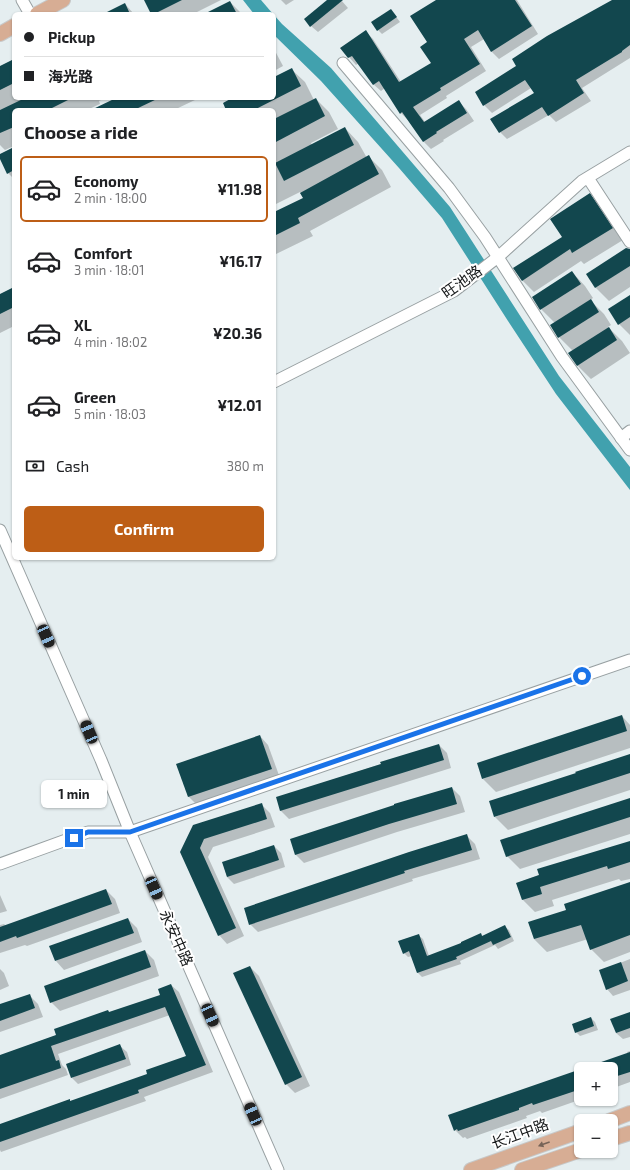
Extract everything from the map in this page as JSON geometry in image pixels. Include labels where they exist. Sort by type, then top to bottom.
[{"type":"main road","points":[[41,12],[63,0]]},
{"type":"main road","points":[[0,34],[12,27]]},
{"type":"main road","points":[[618,1118],[630,1113]]},
{"type":"main road","name":"长江中路","points":[[471,1170],[574,1133]]},
{"type":"main road","points":[[618,1137],[630,1133]]},
{"type":"main road","points":[[522,1170],[574,1152]]},
{"type":"street","points":[[22,0],[29,12]]},
{"type":"street","points":[[343,63],[449,188],[498,257],[562,357],[630,450]]},
{"type":"street","name":"旺池路","points":[[276,381],[454,291],[498,257],[582,181],[630,152]]},
{"type":"street","points":[[588,178],[630,242]]},
{"type":"street","points":[[620,438],[630,431]]},
{"type":"street","points":[[2,534],[12,533]]},
{"type":"street","name":"永安中路","points":[[2,534],[12,557]]},
{"type":"street","name":"永安中路","points":[[13,560],[101,760],[130,832],[278,1170]]},
{"type":"street","points":[[0,864],[88,832],[130,832],[630,660]]},
{"type":"water","points":[[243,0],[261,0],[271,12],[252,12]]},
{"type":"water","points":[[276,17],[331,68],[450,207],[559,376],[630,467],[630,490],[556,394],[442,218],[321,81],[276,37]]},
{"type":"building","points":[[144,0],[182,0],[158,12],[150,12]]},
{"type":"building","points":[[327,0],[343,0],[310,27],[304,19]]},
{"type":"building","points":[[436,0],[515,0],[532,26],[491,52],[478,30],[464,39],[480,64],[440,88],[441,90],[413,107],[424,122],[459,100],[467,113],[423,142],[402,112],[400,114],[379,81],[373,85],[352,56],[348,58],[340,48],[366,30],[399,82],[431,63],[420,47],[427,42],[410,16]]},
{"type":"building","points":[[612,0],[630,0],[630,45],[622,52],[576,80],[584,93],[548,116],[542,107],[499,133],[490,119],[534,93],[525,80],[483,106],[475,92],[516,66],[512,59],[547,36]]},
{"type":"building","points":[[230,1],[236,12],[208,12]]},
{"type":"building","points":[[125,3],[129,12],[107,12]]},
{"type":"building","points":[[391,9],[397,17],[377,31],[371,22]]},
{"type":"building","points":[[12,60],[12,84],[0,90],[0,66]]},
{"type":"building","points":[[292,68],[301,86],[276,99],[276,76]]},
{"type":"building","points":[[316,98],[325,116],[276,142],[276,118]]},
{"type":"building","points":[[21,100],[68,100],[52,108],[12,108],[12,128],[0,133],[0,110]]},
{"type":"building","points":[[112,100],[155,100],[138,108],[95,108]]},
{"type":"building","points":[[228,100],[274,100],[258,108],[225,108],[223,103]]},
{"type":"building","points":[[345,127],[354,145],[284,181],[276,162]]},
{"type":"building","points":[[12,148],[12,171],[7,174],[0,159],[0,154]]},
{"type":"building","points":[[369,155],[379,174],[298,218],[300,223],[276,235],[276,211],[303,198],[300,193]]},
{"type":"building","points":[[590,193],[613,228],[572,253],[570,249],[522,281],[513,268],[562,237],[550,219]]},
{"type":"building","points":[[626,248],[630,249],[630,266],[595,288],[586,274]]},
{"type":"building","points":[[572,271],[581,284],[540,310],[532,297]]},
{"type":"building","points":[[12,288],[12,308],[0,314],[0,294]]},
{"type":"building","points":[[630,295],[630,317],[618,325],[608,309]]},
{"type":"building","points":[[591,299],[599,312],[558,338],[550,325]]},
{"type":"building","points":[[609,327],[617,340],[577,366],[568,353]]},
{"type":"building","points":[[622,715],[627,731],[482,779],[477,763]]},
{"type":"building","points":[[260,735],[272,769],[188,797],[176,764]]},
{"type":"building","points":[[439,744],[444,760],[280,811],[276,797]]},
{"type":"building","points":[[630,754],[630,773],[494,817],[489,801]]},
{"type":"building","points":[[452,787],[457,804],[389,824],[295,855],[290,839],[394,804]]},
{"type":"building","points":[[630,798],[630,817],[506,857],[500,840]]},
{"type":"building","points":[[262,803],[267,819],[204,839],[200,848],[236,928],[218,936],[180,852],[193,825]]},
{"type":"building","points":[[467,834],[472,850],[404,871],[405,873],[249,925],[244,908]]},
{"type":"building","points":[[630,841],[630,862],[608,869],[607,866],[540,887],[542,894],[522,900],[516,883],[539,875],[537,869]]},
{"type":"building","points":[[274,845],[279,860],[227,877],[222,862]]},
{"type":"building","points":[[630,882],[630,935],[590,950],[581,925],[534,939],[528,922],[566,910],[564,904]]},
{"type":"building","points":[[106,889],[112,904],[17,938],[16,936],[0,942],[0,927]]},
{"type":"building","points":[[128,918],[134,933],[55,961],[49,946]]},
{"type":"building","points":[[505,925],[511,937],[493,945],[491,941],[456,957],[457,959],[417,973],[409,951],[403,954],[398,941],[419,934],[427,956],[461,943],[481,933],[482,936]]},
{"type":"building","points":[[145,950],[151,967],[50,1003],[44,986]]},
{"type":"building","points":[[621,962],[628,981],[606,990],[599,970]]},
{"type":"building","points":[[250,966],[302,1077],[285,1085],[233,973]]},
{"type":"building","points":[[171,984],[206,1065],[138,1090],[139,1093],[0,1142],[0,1124],[147,1074],[146,1070],[186,1056],[165,1007],[51,1046],[56,1061],[59,1060],[61,1068],[0,1089],[0,1055],[56,1035],[54,1029],[108,1010],[109,1012],[160,995],[158,989]]},
{"type":"building","points":[[30,994],[35,1008],[0,1021],[0,1004]]},
{"type":"building","points":[[630,1012],[630,1028],[616,1033],[610,1019]]},
{"type":"building","points":[[591,1017],[594,1026],[575,1033],[572,1024]]},
{"type":"building","points":[[120,1044],[126,1059],[71,1078],[66,1064]]},
{"type":"building","points":[[630,1052],[630,1072],[618,1076],[618,1062],[601,1062]]},
{"type":"building","points":[[574,1071],[574,1091],[533,1105],[532,1103],[519,1108],[519,1110],[458,1131],[457,1129],[454,1131],[448,1115]]},
{"type":"route","points":[[74,838],[88,832],[130,832],[582,676]]}]
